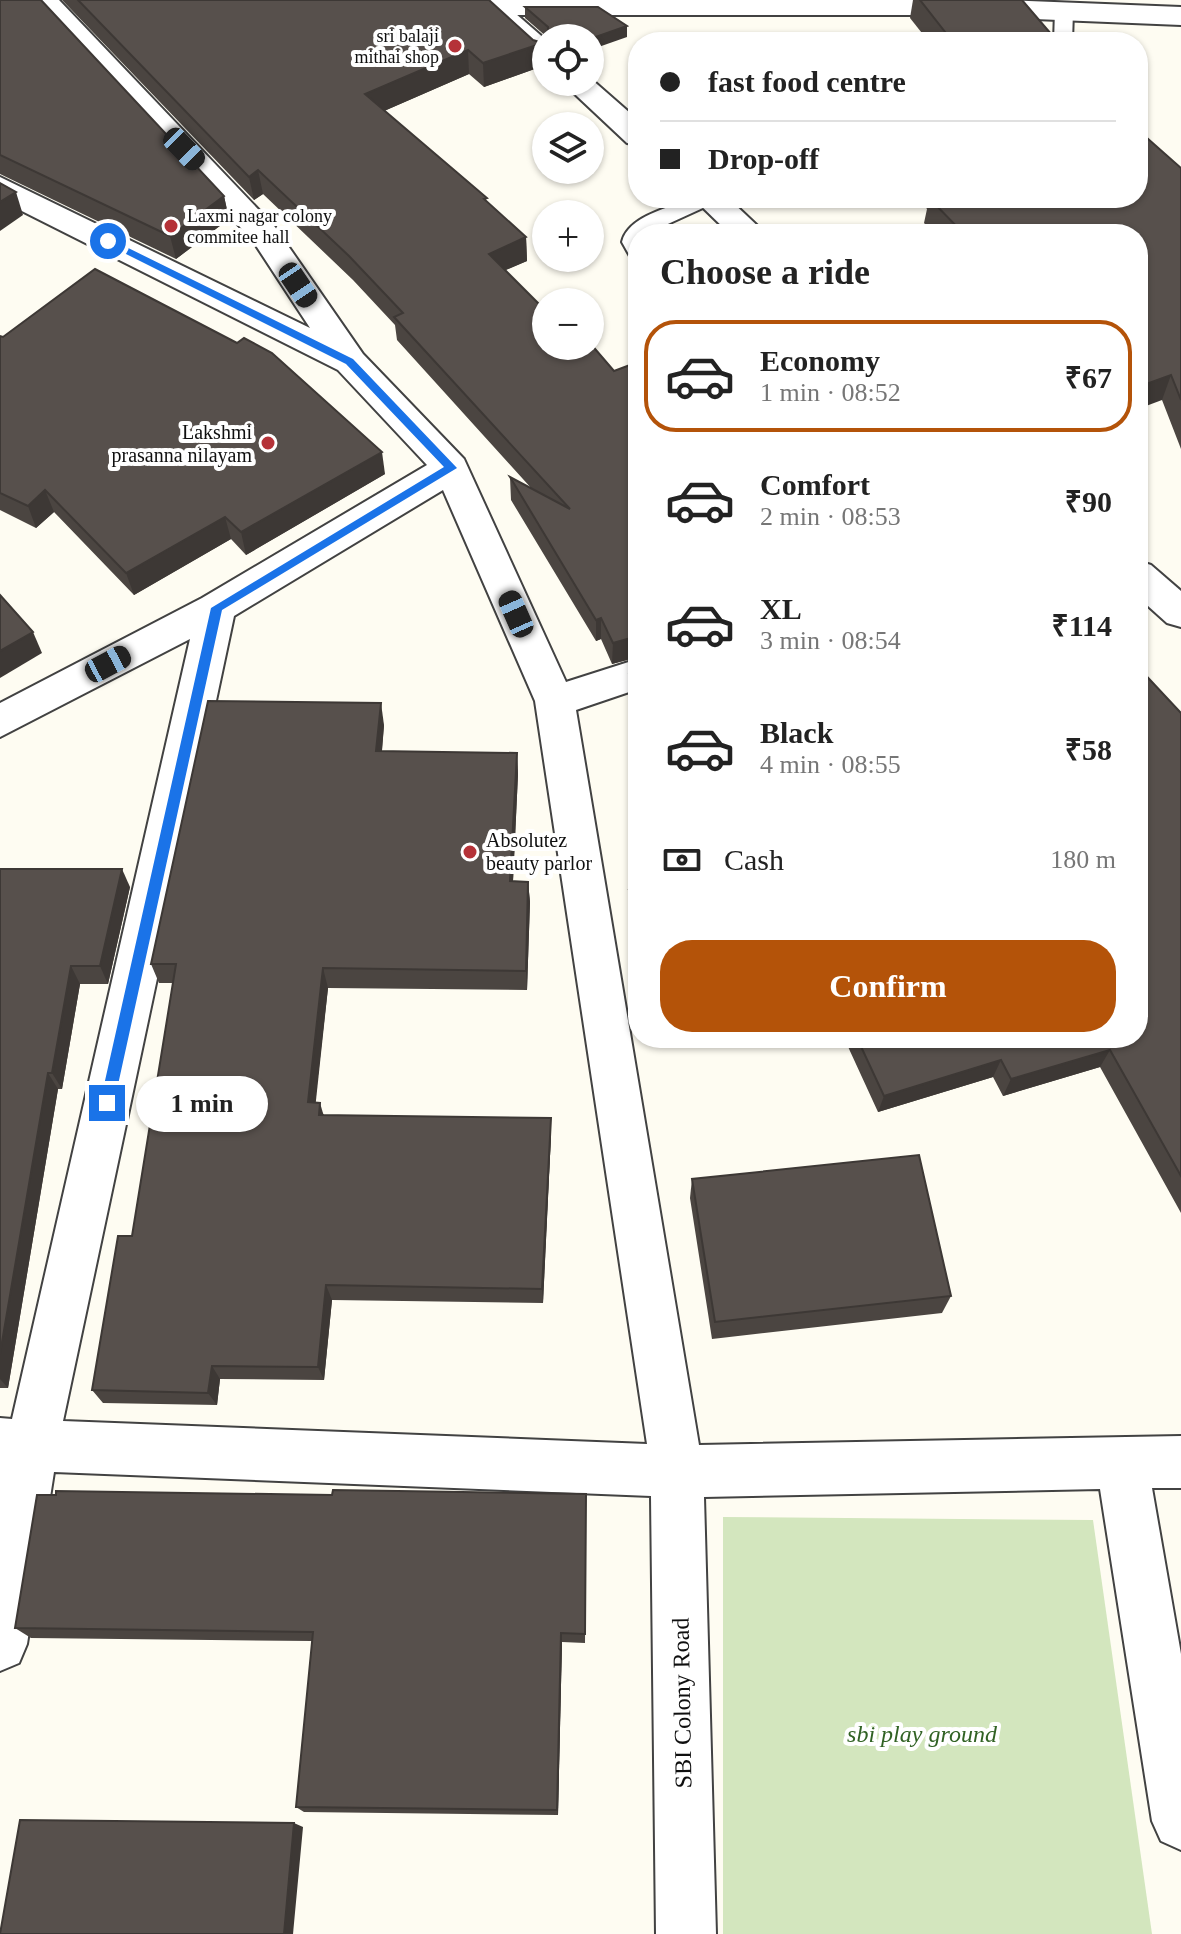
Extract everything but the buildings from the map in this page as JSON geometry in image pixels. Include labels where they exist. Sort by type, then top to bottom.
[{"type":"street","points":[[43,0],[264,234],[350,362]]},
{"type":"street","points":[[487,3],[938,3],[1181,16]]},
{"type":"street","points":[[487,3],[532,43]]},
{"type":"street","points":[[593,96],[628,127]]},
{"type":"street","points":[[0,187],[350,362]]},
{"type":"street","points":[[720,208],[739,224]]},
{"type":"street","name":"SBI Colony Road","points":[[350,362],[451,468],[555,701],[621,999],[677,1471],[686,1934]]},
{"type":"street","points":[[0,721],[216,608],[451,468]]},
{"type":"street","points":[[1148,584],[1181,613]]},
{"type":"street","points":[[0,1644],[16,1444],[216,608]]},
{"type":"street","points":[[555,701],[628,677]]},
{"type":"street","points":[[16,1444],[677,1471],[1181,1462]]},
{"type":"street","points":[[1122,1462],[1181,1821]]},
{"type":"lane","points":[[1063,32],[1064,11]]},
{"type":"lane","points":[[649,224],[686,208]]},
{"type":"green space","name":"sbi play ground","points":[[723,1517],[1093,1520],[1152,1934],[723,1934]]},
{"type":"place","name":"sri balaji mithai shop","points":[[455,46]]},
{"type":"place","name":"Laxmi nagar colony commitee hall","points":[[171,226]]},
{"type":"place","name":"Lakshmi prasanna nilayam","points":[[268,443]]},
{"type":"place","name":"Absolutez beauty parlor","points":[[470,852]]},
{"type":"route","points":[[107,1103],[216,608],[451,468],[350,362],[108,241]]}]
